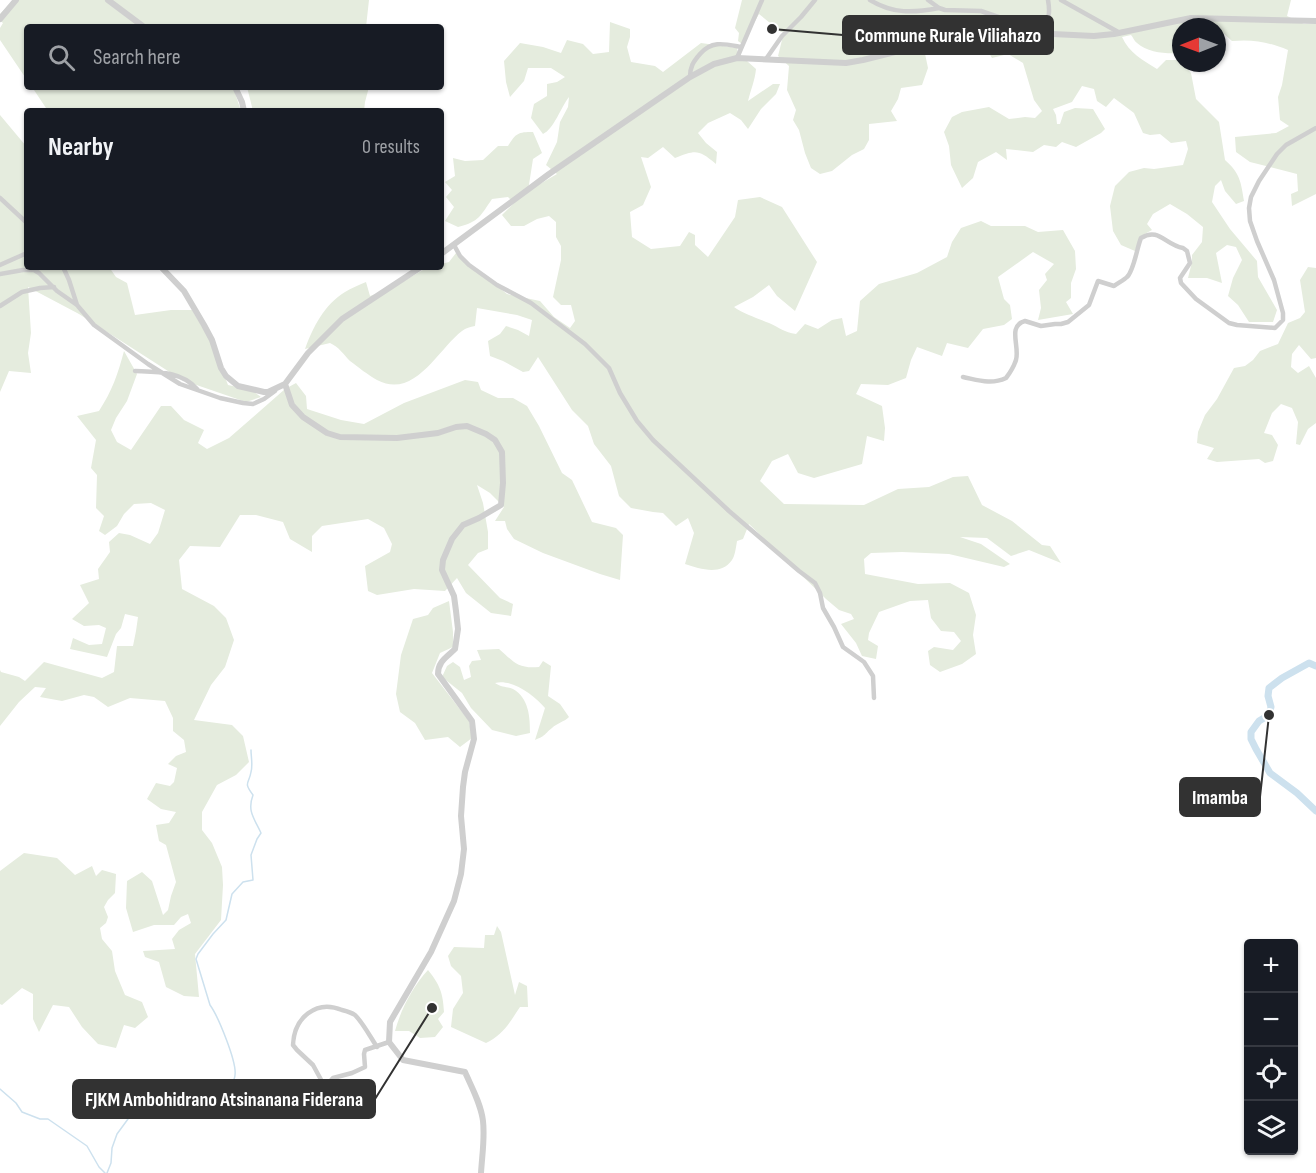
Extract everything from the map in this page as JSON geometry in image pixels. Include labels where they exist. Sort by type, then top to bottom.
[{"type":"street","points":[[0,19],[16,0]]},
{"type":"street","points":[[108,0],[140,24]]},
{"type":"street","points":[[737,58],[762,0]]},
{"type":"street","points":[[766,59],[782,36],[815,0]]},
{"type":"street","points":[[870,0],[881,7],[899,11],[913,12],[939,8]]},
{"type":"street","points":[[928,0],[945,10],[981,11],[1044,31]]},
{"type":"street","points":[[1044,31],[1049,16],[1048,0]]},
{"type":"street","points":[[1061,0],[1120,33]]},
{"type":"street","points":[[444,252],[549,174],[690,77],[714,64],[737,58],[846,63],[895,52],[954,33],[1044,31],[1094,36],[1191,18],[1316,21]]},
{"type":"street","points":[[690,77],[691,65],[708,46],[714,44],[741,47]]},
{"type":"street","points":[[236,90],[243,108]]},
{"type":"street","points":[[963,377],[988,382],[1006,378],[1016,359],[1015,327],[1025,321],[1041,326],[1062,324],[1071,320],[1089,304],[1098,281],[1114,286],[1130,274],[1141,238],[1149,234],[1154,234],[1175,247],[1184,248],[1190,263],[1180,278],[1185,288],[1201,303],[1232,324],[1275,328],[1283,320],[1283,313],[1274,280],[1250,221],[1251,197],[1277,154],[1316,128]]},
{"type":"street","points":[[0,198],[24,220]]},
{"type":"street","points":[[454,245],[469,265],[497,285],[531,303],[585,344],[609,368],[626,403],[653,440],[729,512],[815,583],[823,608],[843,647],[864,662],[873,676],[874,698]]},
{"type":"street","points":[[0,265],[24,254]]},
{"type":"street","points":[[0,274],[34,270],[77,305],[94,325],[180,384],[220,398],[253,404],[285,384],[308,353],[342,319],[416,270]]},
{"type":"street","points":[[64,270],[77,305]]},
{"type":"street","points":[[164,270],[184,291],[204,325],[226,376],[238,386],[259,392],[268,392],[285,384]]},
{"type":"street","points":[[0,306],[22,292],[54,287]]},
{"type":"street","points":[[135,371],[165,374]]},
{"type":"street","points":[[285,384],[292,405],[303,417],[333,435],[370,439],[397,438],[438,433],[467,426],[495,440],[502,452],[501,505],[463,525],[452,539],[442,560],[442,570],[454,596],[458,629],[455,649],[442,660],[438,667],[438,674],[472,721],[474,739],[463,787],[461,816],[464,849],[461,874],[454,901],[431,952],[390,1022],[389,1042],[403,1060],[465,1072],[475,1094],[483,1121],[481,1172]]},
{"type":"street","points":[[327,1106],[328,1096],[314,1065],[297,1050],[294,1044],[298,1027],[305,1015],[325,1006],[336,1007],[355,1015],[377,1047]]},
{"type":"street","points":[[325,1087],[333,1078],[365,1067],[365,1050],[389,1042]]},
{"type":"shaded area","points":[[13,0],[369,0],[366,24],[24,24],[24,76],[0,40],[0,28],[3,23],[0,21],[0,14]]},
{"type":"shaded area","points":[[742,0],[1291,0],[1287,16],[1304,24],[1316,24],[1316,194],[1292,206],[1291,194],[1298,191],[1297,174],[1250,162],[1236,152],[1235,137],[1276,133],[1289,126],[1280,120],[1278,97],[1288,50],[1260,42],[1232,41],[1226,36],[1226,18],[1172,18],[1172,53],[1152,51],[1137,43],[1131,35],[1122,37],[1132,52],[1157,69],[1166,60],[1172,60],[1172,72],[1190,72],[1196,99],[1219,122],[1225,160],[1239,178],[1244,201],[1236,204],[1225,191],[1221,180],[1215,186],[1212,202],[1230,229],[1257,261],[1258,277],[1277,310],[1273,322],[1249,322],[1238,305],[1228,296],[1233,278],[1242,260],[1236,247],[1227,245],[1216,253],[1222,283],[1207,278],[1188,278],[1192,255],[1202,242],[1203,227],[1170,204],[1153,214],[1147,224],[1152,230],[1141,238],[1135,251],[1121,245],[1113,231],[1110,206],[1115,186],[1129,172],[1144,168],[1183,165],[1188,149],[1186,141],[1171,143],[1160,134],[1143,133],[1134,113],[1114,98],[1106,107],[1097,101],[1094,89],[1082,86],[1072,102],[1053,109],[1057,124],[1060,124],[1064,112],[1075,108],[1093,109],[1105,129],[1101,133],[1076,147],[1062,142],[1056,147],[1044,145],[1033,152],[1006,149],[1007,160],[996,152],[978,162],[973,178],[962,188],[951,165],[949,146],[944,132],[952,117],[962,112],[989,107],[1009,119],[1035,118],[1042,111],[1034,100],[1023,63],[1008,54],[992,58],[981,40],[956,38],[924,49],[928,68],[922,85],[901,88],[891,111],[897,121],[869,124],[869,140],[864,149],[852,155],[832,171],[820,174],[811,168],[799,130],[793,120],[796,110],[787,90],[789,66],[778,56],[784,32],[759,14],[742,44],[738,41],[739,33],[735,28]]},
{"type":"shaded area","points":[[610,22],[630,29],[627,47],[631,62],[655,66],[663,72],[701,43],[737,48],[738,53],[756,69],[748,101],[773,84],[780,84],[776,94],[761,109],[748,129],[741,120],[730,113],[708,123],[698,133],[717,152],[716,164],[697,152],[675,158],[663,147],[648,158],[641,157],[651,187],[643,205],[630,212],[632,237],[651,249],[680,246],[689,232],[695,235],[695,245],[708,257],[735,217],[738,200],[760,197],[782,207],[817,262],[795,311],[777,296],[769,285],[734,307],[785,331],[796,334],[805,324],[818,329],[832,320],[842,318],[846,336],[857,331],[860,301],[879,284],[917,273],[947,257],[952,242],[961,228],[981,221],[991,226],[1025,226],[1038,232],[1063,230],[1075,251],[1076,269],[1071,283],[1071,298],[1066,302],[1073,314],[1038,320],[1041,308],[1039,290],[1047,280],[1045,274],[1054,264],[1033,252],[998,277],[1004,299],[1010,305],[1012,319],[1004,325],[983,329],[968,348],[947,343],[942,356],[917,347],[906,378],[888,385],[861,384],[856,394],[882,406],[885,428],[884,441],[867,436],[862,464],[814,478],[798,473],[788,454],[772,461],[760,481],[784,504],[864,505],[898,489],[929,487],[953,477],[968,476],[982,505],[1012,521],[1042,545],[1050,546],[1061,563],[1029,550],[1011,556],[987,538],[960,537],[981,544],[1010,564],[1004,567],[949,554],[902,552],[871,553],[864,559],[865,574],[918,584],[950,583],[969,593],[976,615],[973,635],[976,654],[962,664],[940,672],[930,665],[928,651],[934,647],[953,650],[961,641],[954,632],[941,631],[931,618],[928,600],[910,601],[879,612],[868,640],[878,646],[876,659],[862,656],[856,643],[841,624],[854,619],[851,614],[839,610],[826,599],[749,524],[743,539],[737,541],[734,556],[727,565],[710,570],[685,564],[694,533],[688,518],[676,526],[663,513],[631,508],[619,496],[611,466],[594,444],[588,426],[572,410],[538,357],[529,371],[523,372],[490,356],[488,341],[500,334],[506,326],[529,336],[532,320],[477,308],[475,326],[462,331],[425,370],[403,383],[391,384],[377,380],[330,343],[305,349],[320,317],[331,303],[345,292],[366,282],[370,296],[392,288],[423,270],[444,270],[444,263],[449,262],[456,253],[507,294],[540,301],[554,317],[570,328],[575,321],[571,305],[561,305],[553,297],[561,260],[561,246],[556,237],[556,222],[549,216],[524,226],[511,226],[502,215],[514,203],[508,197],[492,199],[475,220],[458,227],[445,221],[454,207],[446,197],[452,190],[445,182],[455,176],[453,158],[465,161],[483,160],[498,146],[508,146],[518,134],[528,132],[533,132],[542,153],[533,159],[528,191],[557,174],[546,165],[557,142],[560,122],[568,107],[569,97],[554,123],[543,134],[531,118],[534,104],[547,96],[547,84],[565,77],[551,68],[528,68],[524,81],[510,97],[504,61],[520,43],[561,53],[567,40],[583,44],[593,54],[609,52]]},
{"type":"shaded area","points":[[34,90],[234,90],[240,108],[46,108]]},
{"type":"shaded area","points":[[248,90],[368,90],[364,108],[252,108]]},
{"type":"shaded area","points":[[0,115],[24,144],[24,270],[111,270],[116,277],[127,283],[135,315],[171,310],[192,310],[212,343],[228,385],[251,390],[261,397],[246,402],[182,380],[79,314],[28,287],[31,333],[28,353],[31,373],[9,371],[0,392]]},
{"type":"shaded area","points":[[1308,267],[1316,268],[1316,358],[1311,359],[1299,345],[1292,354],[1291,367],[1298,373],[1309,366],[1316,378],[1316,423],[1308,429],[1300,445],[1296,444],[1298,422],[1292,408],[1281,404],[1272,413],[1264,433],[1272,435],[1278,445],[1273,461],[1265,463],[1259,459],[1217,462],[1207,459],[1214,448],[1197,443],[1198,432],[1205,415],[1217,399],[1234,368],[1245,366],[1260,351],[1278,344],[1288,323],[1300,318],[1305,312],[1300,280]]},
{"type":"shaded area","points":[[124,351],[137,374],[127,401],[111,430],[117,442],[131,450],[161,406],[171,406],[184,420],[204,430],[198,443],[207,449],[229,438],[285,389],[296,383],[306,396],[307,409],[341,420],[364,424],[404,403],[465,380],[478,382],[481,390],[498,398],[513,398],[527,406],[562,473],[572,480],[592,522],[616,528],[623,535],[620,580],[543,553],[514,539],[505,521],[495,521],[504,507],[490,493],[477,485],[488,532],[488,549],[478,553],[468,565],[500,598],[513,604],[511,616],[491,613],[466,593],[457,578],[445,591],[414,589],[377,595],[368,591],[365,566],[390,552],[392,544],[384,528],[368,519],[322,526],[312,536],[312,552],[290,539],[283,522],[256,515],[240,515],[220,547],[190,546],[179,560],[182,589],[214,606],[226,618],[234,640],[225,667],[211,685],[194,720],[232,725],[243,736],[249,762],[236,775],[217,785],[202,812],[202,830],[212,843],[222,867],[223,885],[221,920],[195,954],[199,997],[184,996],[166,987],[159,962],[145,957],[143,951],[175,949],[172,939],[179,930],[191,923],[188,914],[181,917],[174,925],[154,925],[133,932],[126,908],[127,881],[142,872],[152,881],[163,915],[168,910],[176,882],[166,845],[159,841],[156,825],[169,823],[176,812],[161,809],[147,799],[156,783],[170,786],[174,782],[177,768],[168,764],[176,756],[186,752],[184,740],[173,731],[173,718],[165,701],[130,698],[108,707],[94,697],[84,695],[62,701],[40,697],[46,688],[35,687],[19,702],[0,726],[0,670],[25,681],[44,662],[102,678],[114,672],[117,646],[133,646],[138,617],[125,614],[107,657],[70,649],[73,638],[89,645],[102,644],[106,628],[99,625],[84,626],[72,619],[89,603],[80,585],[99,579],[98,569],[110,552],[109,542],[119,533],[150,544],[158,533],[165,510],[151,503],[134,504],[117,526],[105,535],[99,531],[104,516],[96,508],[97,475],[91,468],[96,440],[77,416],[99,411],[114,382]]},
{"type":"shaded area","points":[[449,601],[453,647],[440,653],[432,673],[469,721],[472,738],[460,747],[448,737],[425,740],[415,723],[400,712],[396,694],[401,655],[413,619],[428,615],[433,608]]},
{"type":"shaded area","points":[[499,649],[521,666],[539,667],[543,661],[551,666],[548,696],[560,704],[569,717],[535,740],[545,708],[529,693],[508,683],[495,683],[513,689],[525,703],[529,714],[530,733],[516,736],[492,730],[471,708],[462,693],[442,677],[447,666],[453,662],[460,667],[464,680],[471,677],[469,666],[472,661],[481,660],[477,650]]},
{"type":"shaded area","points":[[24,853],[57,858],[75,875],[92,866],[96,876],[102,870],[116,874],[115,893],[104,907],[108,917],[106,923],[100,928],[102,939],[112,951],[115,971],[125,995],[142,1002],[148,1017],[135,1028],[124,1025],[116,1048],[98,1044],[82,1027],[69,1007],[53,1005],[39,1032],[33,1019],[33,994],[22,988],[2,1005],[0,1004],[0,871]]},
{"type":"shaded area","points":[[497,926],[501,932],[515,995],[519,982],[527,986],[528,1007],[520,1007],[502,1032],[486,1043],[451,1027],[453,1009],[463,993],[461,976],[451,966],[448,956],[454,947],[484,948],[485,935],[494,935]]},
{"type":"shaded area","points":[[428,970],[442,994],[444,1012],[438,1019],[443,1027],[435,1037],[420,1038],[409,1031],[395,1031],[408,998]]},
{"type":"waterway","points":[[1316,666],[1309,663],[1269,688],[1268,696],[1271,707],[1269,715],[1259,721],[1251,732],[1251,739],[1270,773],[1316,811]]},
{"type":"waterway","points":[[107,1173],[117,1134],[128,1119],[132,1089],[138,1084],[163,1086],[182,1093],[227,1092],[234,1079],[235,1069],[230,1050],[210,1005],[196,959],[226,920],[232,894],[243,882],[253,880],[251,855],[261,833],[252,814],[253,795],[247,785],[252,769],[251,750]]},
{"type":"waterway","points":[[0,1089],[16,1103],[22,1112],[40,1119],[48,1119],[87,1146],[105,1173]]},
{"type":"place","name":"Commune Rurale Viliahazo","points":[[772,29]]},
{"type":"place","name":"Imamba","points":[[1269,715]]},
{"type":"place","name":"FJKM Ambohidrano Atsinanana Fiderana","points":[[432,1008]]}]
